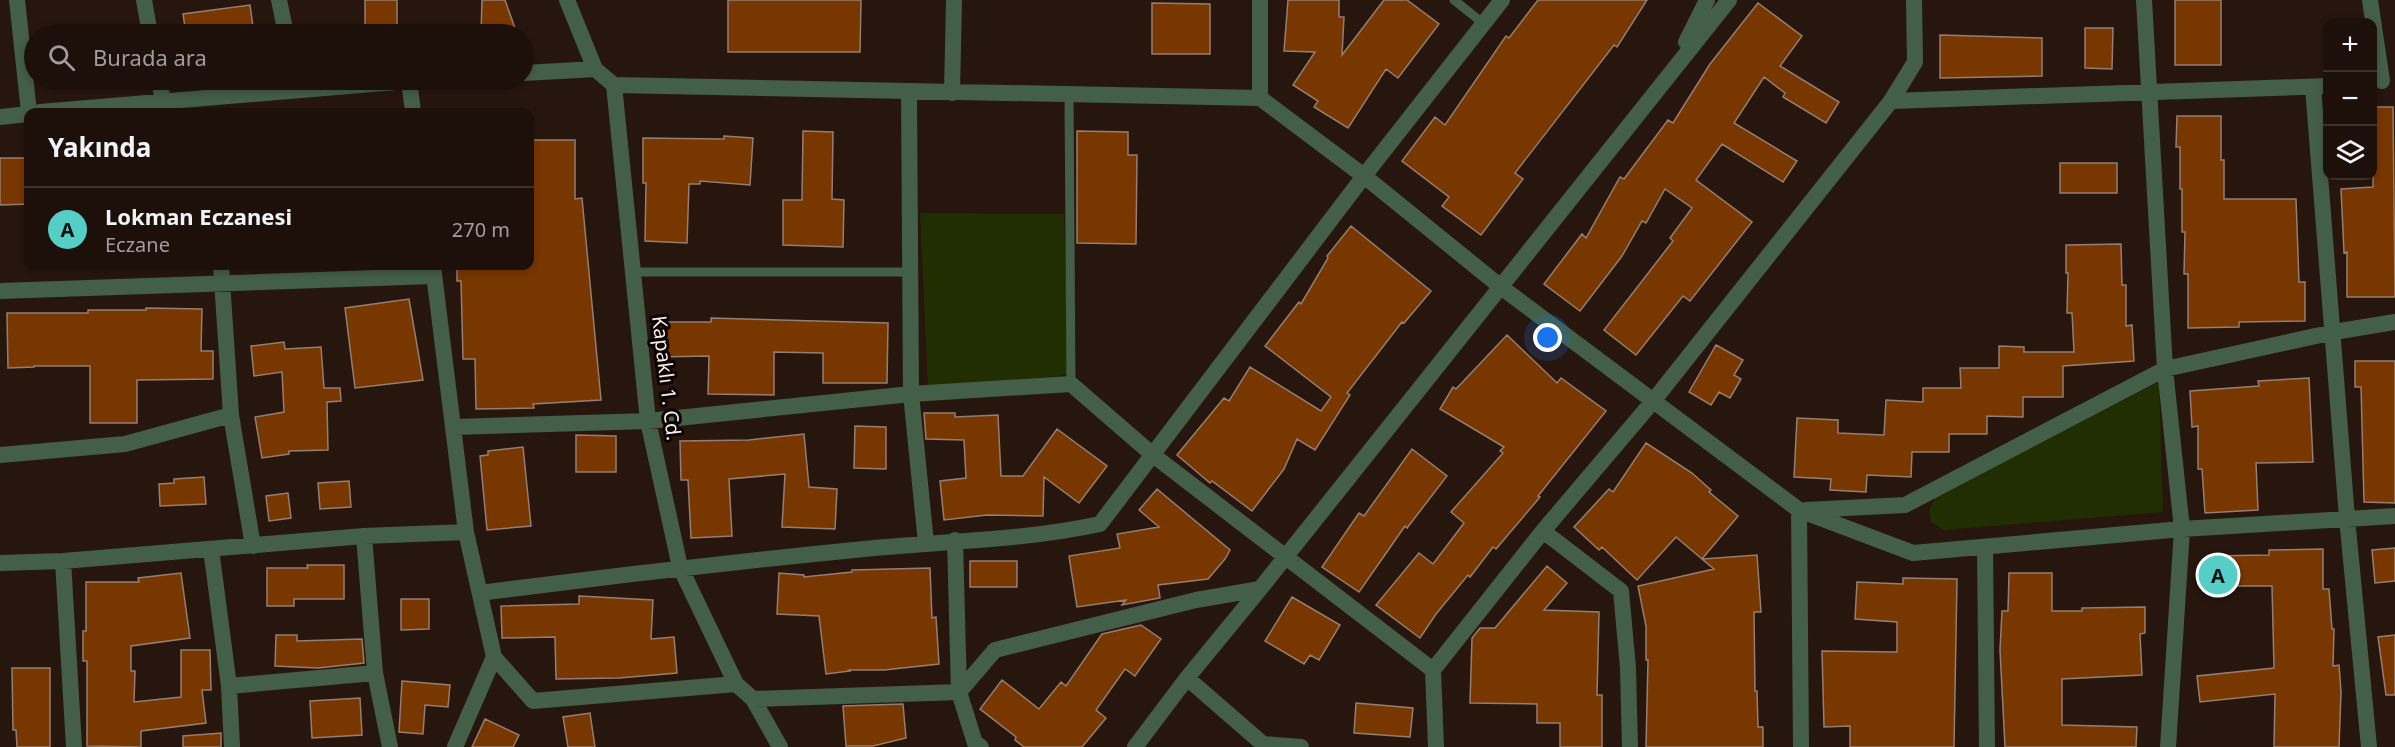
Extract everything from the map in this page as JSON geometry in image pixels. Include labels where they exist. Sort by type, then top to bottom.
[{"type":"street","points":[[17,0],[24,66]]},
{"type":"street","points":[[144,0],[148,24]]},
{"type":"street","points":[[279,0],[284,24]]},
{"type":"street","points":[[567,0],[595,69],[614,84],[1260,98],[1364,176],[1501,287],[1799,510],[1913,553],[2182,529],[2395,516]]},
{"type":"street","points":[[952,93],[954,0]]},
{"type":"street","points":[[1260,0],[1260,98]]},
{"type":"street","points":[[480,593],[680,567],[1061,532],[1100,524],[1364,176],[1503,0]]},
{"type":"street","points":[[1673,68],[1707,0]]},
{"type":"street","points":[[1135,747],[1187,678],[1729,0]]},
{"type":"street","points":[[1436,747],[1433,670],[1543,531],[1654,400],[1891,101],[1915,62],[1914,0]]},
{"type":"street","points":[[2144,0],[2165,369],[2182,529],[2168,747]]},
{"type":"street","points":[[2370,0],[2383,81]]},
{"type":"street","points":[[534,72],[595,69]]},
{"type":"street","name":"Kapaklı 1. Cd.","points":[[614,84],[648,421],[680,567],[736,684],[753,699],[780,747]]},
{"type":"street","points":[[1891,101],[2320,87],[2347,518],[2369,747]]},
{"type":"street","points":[[27,90],[28,108]]},
{"type":"street","points":[[161,90],[164,101]]},
{"type":"street","points":[[85,108],[164,101],[196,105],[268,90]]},
{"type":"street","points":[[410,90],[412,108]]},
{"type":"street","points":[[909,92],[911,394],[926,543]]},
{"type":"street","points":[[0,117],[24,114]]},
{"type":"street","points":[[222,270],[231,415],[252,546]]},
{"type":"street","points":[[0,291],[224,284],[434,271],[466,532],[494,657],[533,701],[736,684]]},
{"type":"street","points":[[1799,510],[1905,504],[2165,369],[2334,332],[2395,322]]},
{"type":"street","points":[[454,427],[648,421],[911,394],[1071,384],[1154,455],[1433,670]]},
{"type":"street","points":[[0,455],[125,444],[231,415]]},
{"type":"street","points":[[1799,510],[1801,747]]},
{"type":"street","points":[[1543,531],[1621,591],[1628,668],[1630,747]]},
{"type":"street","points":[[0,563],[63,561],[364,536],[466,532]]},
{"type":"street","points":[[364,536],[375,673],[390,747]]},
{"type":"street","points":[[955,540],[959,692],[975,743],[981,747]]},
{"type":"street","points":[[1985,548],[1988,747]]},
{"type":"street","points":[[211,549],[229,686],[232,747]]},
{"type":"street","points":[[63,561],[74,747]]},
{"type":"street","points":[[753,699],[959,692],[994,650],[1196,600],[1260,589]]},
{"type":"street","points":[[455,747],[494,657]]},
{"type":"street","points":[[229,686],[375,673]]},
{"type":"street","points":[[1187,678],[1263,744],[1301,747]]},
{"type":"lane","points":[[1454,0],[1484,24]]},
{"type":"lane","points":[[1069,95],[1071,384]]},
{"type":"lane","points":[[633,272],[910,272]]},
{"type":"green space","points":[[920,213],[1064,214],[1069,375],[928,388]]},
{"type":"green space","points":[[2159,382],[2163,512],[1944,530],[1931,522],[1929,510],[1936,496]]},
{"type":"building","points":[[365,0],[397,0],[397,24],[365,24]]},
{"type":"building","points":[[482,0],[505,0],[513,24],[481,24]]},
{"type":"building","points":[[728,0],[861,0],[860,52],[728,52]]},
{"type":"building","points":[[1288,0],[1339,0],[1339,17],[1344,17],[1342,55],[1384,0],[1407,0],[1439,24],[1398,78],[1386,69],[1348,128],[1314,107],[1318,101],[1293,85],[1315,52],[1284,51]]},
{"type":"building","points":[[1538,0],[1647,0],[1617,47],[1614,45],[1515,173],[1523,179],[1481,235],[1442,206],[1449,197],[1402,161],[1435,117],[1445,125],[1506,36],[1509,38]]},
{"type":"building","points":[[2175,0],[2221,0],[2221,65],[2175,65]]},
{"type":"building","points":[[1152,3],[1210,4],[1210,54],[1152,54]]},
{"type":"building","points":[[1758,3],[1802,36],[1780,66],[1839,102],[1826,123],[1783,97],[1785,93],[1764,77],[1734,123],[1797,161],[1783,182],[1722,144],[1696,180],[1752,222],[1690,301],[1683,296],[1636,355],[1604,330],[1673,241],[1670,238],[1692,208],[1665,189],[1646,223],[1642,221],[1622,256],[1580,311],[1544,284],[1582,234],[1586,238],[1620,177],[1624,179],[1668,120],[1673,123],[1710,64]]},
{"type":"building","points":[[250,5],[253,24],[184,24],[183,14]]},
{"type":"building","points":[[2085,28],[2113,28],[2112,69],[2085,68]]},
{"type":"building","points":[[1940,35],[2042,38],[2042,76],[1940,78]]},
{"type":"building","points":[[2377,107],[2393,107],[2395,297],[2347,297],[2347,252],[2344,253],[2341,189],[2373,187],[2373,180],[2377,180]]},
{"type":"building","points":[[2177,116],[2221,116],[2224,199],[2296,199],[2299,282],[2305,282],[2305,321],[2239,322],[2239,327],[2188,328],[2188,274],[2184,274],[2185,232],[2182,232],[2180,147],[2176,147]]},
{"type":"building","points":[[803,131],[833,132],[832,199],[844,200],[843,247],[783,245],[783,200],[802,200]]},
{"type":"building","points":[[1077,131],[1128,132],[1128,155],[1137,155],[1136,244],[1077,243]]},
{"type":"building","points":[[724,136],[753,138],[750,185],[700,181],[700,184],[689,184],[687,243],[645,241],[646,183],[643,183],[643,138],[724,139]]},
{"type":"building","points":[[534,140],[575,140],[575,199],[582,198],[601,400],[533,404],[534,408],[476,409],[475,359],[463,359],[461,281],[457,281],[457,270],[534,270]]},
{"type":"building","points":[[0,158],[24,158],[24,204],[0,205]]},
{"type":"building","points":[[2060,163],[2117,163],[2117,193],[2060,193]]},
{"type":"building","points":[[1351,226],[1431,291],[1404,323],[1402,322],[1347,393],[1350,395],[1315,450],[1297,439],[1284,469],[1252,511],[1212,481],[1210,483],[1177,455],[1224,398],[1229,401],[1250,367],[1321,411],[1331,397],[1265,346],[1299,302],[1301,304],[1328,258],[1327,256]]},
{"type":"building","points":[[2121,244],[2122,285],[2126,285],[2126,326],[2132,325],[2134,361],[2063,366],[2063,397],[2023,397],[2023,417],[1987,416],[1987,434],[1949,434],[1949,452],[1912,452],[1911,477],[1867,475],[1866,492],[1830,490],[1831,479],[1794,477],[1797,418],[1838,420],[1838,433],[1884,435],[1886,400],[1923,402],[1923,388],[1961,388],[1960,368],[1999,368],[1999,346],[2024,347],[2024,352],[2074,352],[2072,313],[2067,313],[2066,245]]},
{"type":"building","points":[[409,299],[423,380],[355,388],[345,308]]},
{"type":"building","points":[[146,308],[202,309],[201,351],[213,351],[213,379],[137,380],[137,423],[90,423],[90,366],[8,368],[7,313],[88,313],[88,310],[146,310]]},
{"type":"building","points":[[711,318],[888,323],[887,383],[823,383],[823,353],[774,352],[774,395],[708,394],[709,356],[658,357],[657,322],[711,322]]},
{"type":"building","points":[[1507,335],[1557,383],[1561,378],[1606,411],[1538,496],[1540,497],[1496,549],[1493,547],[1470,577],[1468,575],[1436,614],[1420,638],[1376,605],[1419,553],[1433,564],[1464,523],[1451,512],[1503,453],[1500,451],[1504,447],[1440,409],[1453,387],[1456,389]]},
{"type":"building","points":[[284,342],[285,349],[321,347],[324,388],[340,388],[341,401],[327,402],[328,450],[289,451],[289,454],[262,458],[255,417],[284,412],[282,372],[254,376],[251,346]]},
{"type":"building","points":[[1716,345],[1743,360],[1734,375],[1741,379],[1730,398],[1719,392],[1711,405],[1689,392]]},
{"type":"building","points":[[2355,361],[2395,361],[2395,503],[2364,502],[2361,387],[2355,387]]},
{"type":"building","points":[[2309,378],[2313,462],[2256,463],[2258,510],[2205,513],[2202,469],[2198,469],[2198,426],[2192,427],[2190,391],[2259,386],[2258,381]]},
{"type":"building","points":[[924,413],[955,413],[955,417],[998,415],[1001,476],[1023,476],[1057,429],[1107,466],[1079,503],[1044,477],[1043,516],[987,515],[944,520],[940,481],[966,478],[964,440],[926,439]]},
{"type":"building","points":[[855,426],[886,427],[886,469],[854,468]]},
{"type":"building","points":[[804,434],[809,487],[837,489],[835,529],[782,527],[785,474],[729,479],[732,536],[691,538],[688,480],[681,480],[680,441],[749,440]]},
{"type":"building","points":[[576,435],[616,436],[616,472],[576,472]]},
{"type":"building","points":[[1646,443],[1692,473],[1711,490],[1709,492],[1738,516],[1702,559],[1676,537],[1637,580],[1602,547],[1599,550],[1574,527],[1609,489],[1613,492]]},
{"type":"building","points":[[523,447],[531,526],[487,530],[480,456],[488,455],[488,451]]},
{"type":"building","points":[[1412,449],[1447,476],[1407,528],[1405,526],[1359,592],[1322,567],[1359,513],[1364,516]]},
{"type":"building","points":[[204,477],[206,504],[160,506],[159,484],[174,483],[174,479]]},
{"type":"building","points":[[349,481],[351,507],[320,509],[318,483]]},
{"type":"building","points":[[1157,489],[1230,550],[1225,559],[1208,579],[1158,585],[1160,598],[1122,605],[1126,600],[1077,607],[1069,556],[1120,548],[1117,534],[1159,527],[1139,510]]},
{"type":"building","points":[[288,493],[291,518],[269,521],[266,496]]},
{"type":"building","points":[[2395,548],[2395,581],[2375,583],[2372,550]]},
{"type":"building","points":[[2323,549],[2323,589],[2329,589],[2332,629],[2334,629],[2333,666],[2339,665],[2341,692],[2339,747],[2274,747],[2275,694],[2200,702],[2197,676],[2274,668],[2272,586],[2208,586],[2208,556],[2269,555],[2269,550]]},
{"type":"building","points":[[1757,555],[1761,612],[1754,612],[1755,691],[1757,691],[1758,727],[1763,727],[1763,747],[1646,747],[1648,660],[1646,660],[1646,626],[1638,586],[1714,569],[1702,559]]},
{"type":"building","points":[[970,561],[1017,561],[1017,587],[970,587]]},
{"type":"building","points":[[307,565],[344,565],[344,599],[294,599],[294,606],[267,606],[267,568],[308,568]]},
{"type":"building","points":[[1547,566],[1567,583],[1544,610],[1599,612],[1597,695],[1602,695],[1602,747],[1560,747],[1560,723],[1537,723],[1537,704],[1470,703],[1472,638],[1480,628],[1495,628]]},
{"type":"building","points":[[930,568],[932,618],[936,617],[939,664],[884,670],[849,670],[826,674],[819,616],[777,614],[779,573],[804,575],[804,577],[852,572],[852,570]]},
{"type":"building","points":[[181,573],[190,638],[131,646],[131,671],[135,671],[134,702],[181,697],[181,650],[210,650],[211,690],[202,690],[206,723],[141,731],[141,747],[87,746],[87,661],[83,661],[83,631],[86,631],[86,582],[139,582],[138,578]]},
{"type":"building","points":[[2009,573],[2052,573],[2052,611],[2145,607],[2145,633],[2140,634],[2142,675],[2062,679],[2062,725],[2137,727],[2136,747],[2005,747],[2000,650],[2002,611],[2008,611]]},
{"type":"building","points":[[1903,578],[1957,579],[1954,747],[1850,747],[1850,726],[1824,727],[1822,651],[1897,652],[1897,622],[1855,619],[1857,582],[1903,584]]},
{"type":"building","points":[[579,596],[653,600],[651,639],[674,637],[677,673],[619,678],[556,679],[555,637],[502,638],[501,606],[579,604]]},
{"type":"building","points":[[1292,597],[1340,625],[1319,660],[1310,655],[1304,664],[1265,641]]},
{"type":"building","points":[[401,599],[429,599],[429,629],[401,630]]},
{"type":"building","points":[[1141,625],[1161,639],[1135,676],[1125,669],[1096,710],[1106,718],[1082,747],[1024,747],[1015,740],[1016,737],[980,709],[1002,680],[1039,709],[1061,682],[1066,686],[1102,634]]},
{"type":"building","points":[[276,635],[297,635],[297,641],[362,639],[364,663],[318,668],[275,666]]},
{"type":"building","points":[[2395,635],[2395,695],[2386,695],[2378,637]]},
{"type":"building","points":[[12,668],[50,668],[50,747],[17,747],[16,730],[13,730]]},
{"type":"building","points":[[402,681],[450,685],[448,707],[425,705],[423,734],[399,732]]},
{"type":"building","points":[[360,698],[362,735],[312,738],[310,701]]},
{"type":"building","points":[[1356,703],[1413,708],[1410,737],[1354,733]]},
{"type":"building","points":[[903,704],[906,738],[873,746],[846,746],[843,706]]},
{"type":"building","points":[[590,713],[595,747],[568,747],[563,717]]},
{"type":"building","points":[[485,719],[519,735],[513,747],[472,747]]},
{"type":"building","points":[[221,733],[221,747],[183,747],[183,736]]},
{"type":"place","name":"Lokman Eczanesi","points":[[2218,575]]}]
